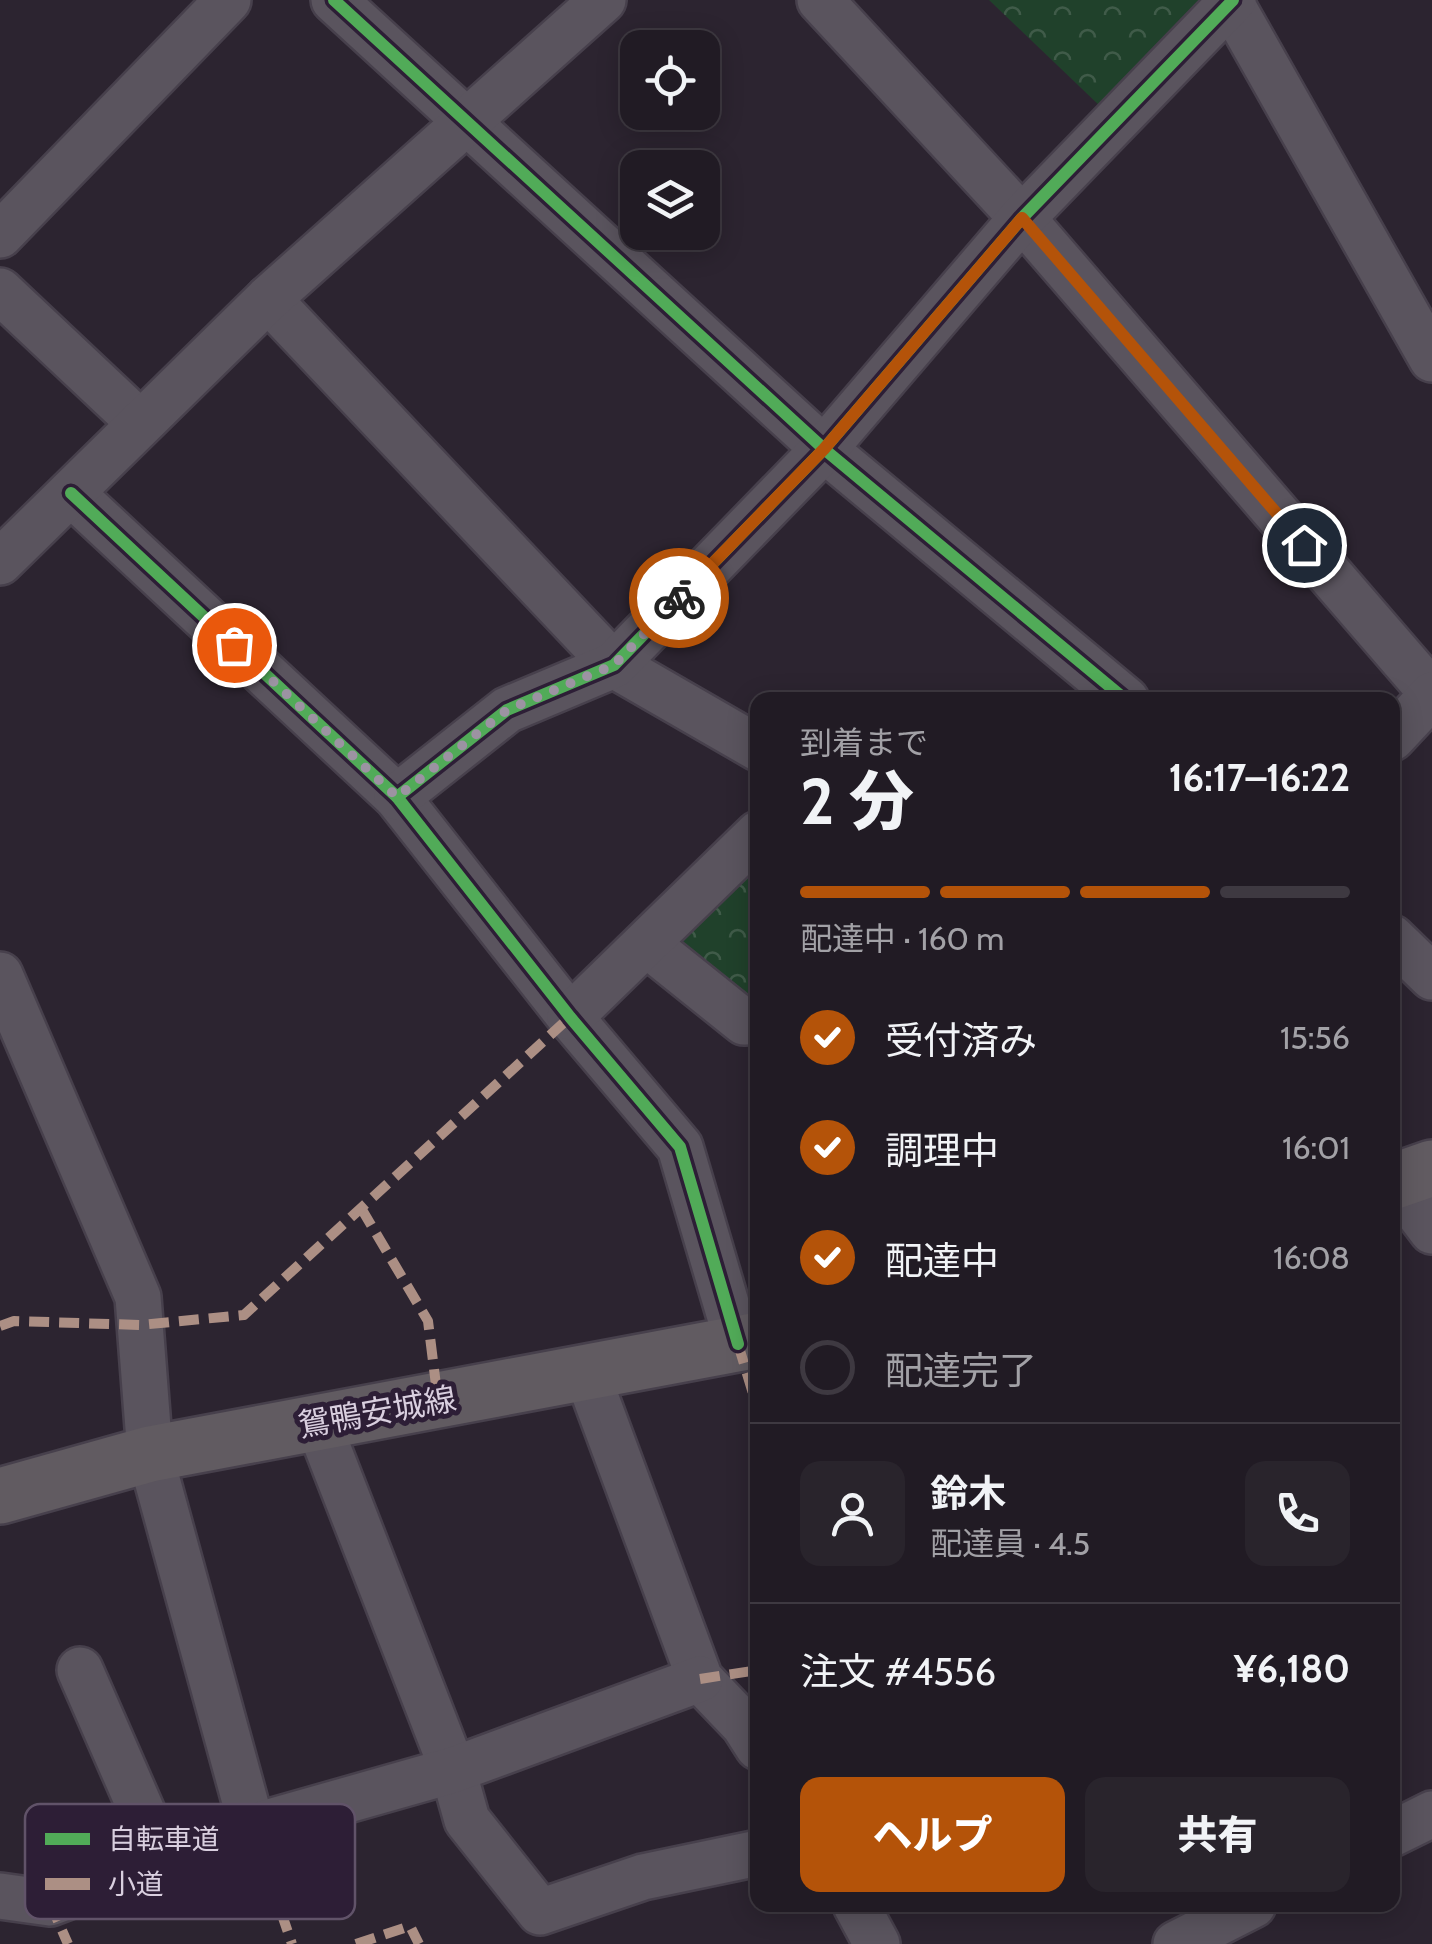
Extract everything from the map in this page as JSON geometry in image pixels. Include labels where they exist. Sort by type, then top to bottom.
[{"type":"main road","name":"鴛鴨安城線","points":[[0,1496],[150,1454],[748,1342]]},
{"type":"street","points":[[0,235],[228,0]]},
{"type":"street","points":[[334,0],[824,449],[1116,692]]},
{"type":"street","points":[[0,562],[268,299],[604,0]]},
{"type":"street","points":[[820,0],[1022,218],[1432,694],[1400,729]]},
{"type":"street","points":[[397,797],[507,710],[614,665],[824,449],[1022,218],[1231,1],[1432,359]]},
{"type":"street","points":[[0,290],[139,422]]},
{"type":"street","points":[[268,299],[614,665],[694,707],[750,743]]},
{"type":"street","points":[[70,493],[397,797],[570,1017],[680,1147],[748,1342]]},
{"type":"street","points":[[570,1017],[750,842]]},
{"type":"street","points":[[648,944],[744,1022],[750,1022]]},
{"type":"street","points":[[1400,946],[1432,977]]},
{"type":"street","points":[[0,975],[138,1297],[150,1454],[246,1804]]},
{"type":"street","points":[[1401,1179],[1432,1231]]},
{"type":"street","points":[[588,1374],[700,1680],[750,1734]]},
{"type":"street","points":[[318,1423],[454,1770],[466,1820],[548,1928],[643,1877],[750,1855]]},
{"type":"street","points":[[80,1670],[139,1804]]},
{"type":"street","points":[[331,1804],[454,1770],[700,1680]]},
{"type":"street","points":[[1400,1830],[1432,1814]]},
{"type":"street","points":[[0,1896],[25,1900]]},
{"type":"street","points":[[860,1912],[877,1944]]},
{"type":"street","points":[[1176,1944],[1239,1912]]},
{"type":"green space","points":[[989,0],[1211,0],[1103,109]]},
{"type":"green space","points":[[750,859],[750,1002],[673,939]]},
{"type":"marked path","points":[[0,1326],[14,1321],[140,1325],[244,1315],[570,1017]]},
{"type":"marked path","points":[[361,1208],[428,1321],[438,1401]]},
{"type":"marked path","points":[[738,1344],[750,1384]]},
{"type":"marked path","points":[[700,1679],[750,1671]]},
{"type":"marked path","points":[[57,1919],[68,1944]]},
{"type":"marked path","points":[[283,1919],[292,1944]]},
{"type":"marked path","points":[[356,1944],[410,1926],[419,1944]]},
{"type":"cycle path","points":[[334,0],[824,449],[1116,692]]},
{"type":"cycle path","points":[[397,797],[507,710],[614,665],[824,449],[1022,218],[1233,0]]},
{"type":"cycle path","points":[[71,493],[397,797],[570,1017],[680,1147],[738,1344]]},
{"type":"way so far","points":[[234,645],[397,797],[507,710],[614,665],[679,598]]},
{"type":"route","points":[[679,598],[824,449],[1022,218],[1304,545]]}]
